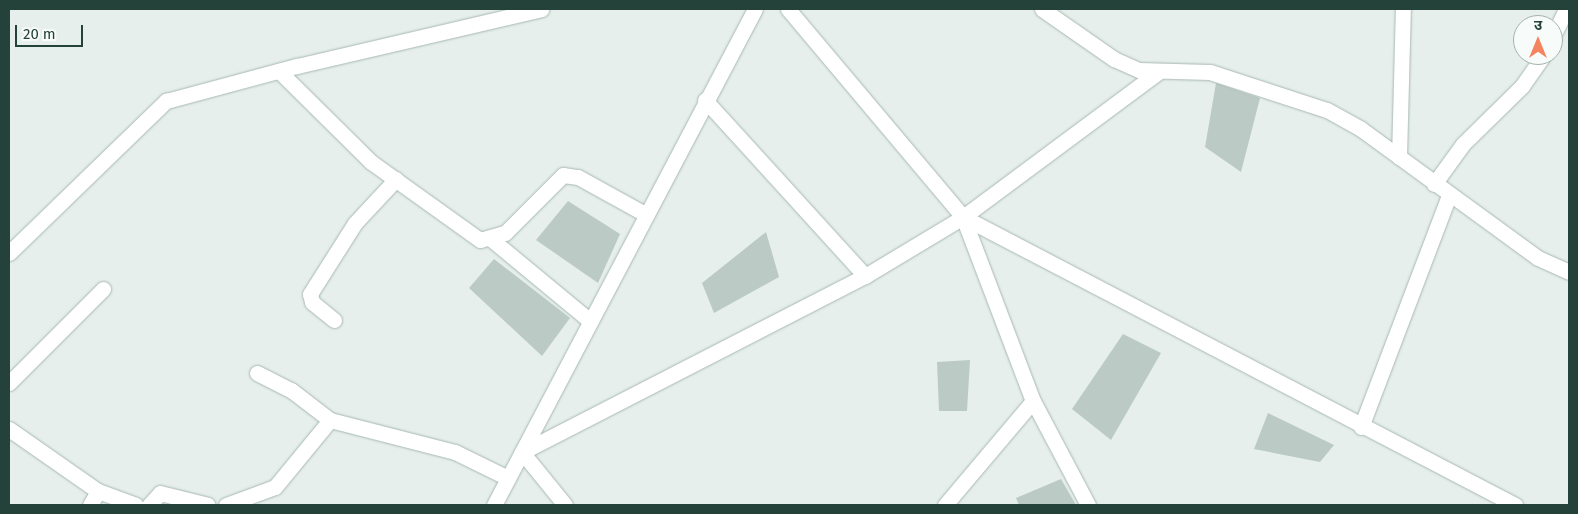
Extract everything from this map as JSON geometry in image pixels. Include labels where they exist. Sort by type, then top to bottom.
[{"type":"street","points":[[9,253],[166,102],[279,71],[541,9]]},
{"type":"street","points":[[494,505],[754,9]]},
{"type":"street","points":[[788,9],[963,217],[1033,401],[1088,505]]},
{"type":"street","points":[[1042,9],[1114,60],[1139,70],[1210,72],[1276,91],[1327,110],[1361,129],[1538,258],[1569,272]]},
{"type":"street","points":[[1399,157],[1403,9]]},
{"type":"street","points":[[1434,184],[1463,144],[1522,86],[1537,65]]},
{"type":"street","points":[[279,71],[343,136],[396,179],[472,236],[491,239],[590,321]]},
{"type":"street","points":[[522,452],[865,276],[963,217],[1158,72]]},
{"type":"street","points":[[705,100],[865,276]]},
{"type":"street","points":[[491,239],[518,222],[563,175],[578,177],[646,214]]},
{"type":"street","points":[[334,320],[312,302],[310,294],[355,223],[396,179]]},
{"type":"street","points":[[1362,427],[1449,194]]},
{"type":"street","points":[[963,217],[1362,427],[1515,505]]},
{"type":"street","points":[[9,383],[103,289]]},
{"type":"street","points":[[257,373],[290,390],[330,420],[455,452],[508,478]]},
{"type":"street","points":[[945,505],[1033,401]]},
{"type":"street","points":[[226,505],[275,487],[330,420]]},
{"type":"street","points":[[9,429],[98,491],[136,505]]},
{"type":"street","points":[[522,452],[565,505]]},
{"type":"street","points":[[90,505],[98,491]]},
{"type":"street","points":[[149,505],[160,493],[208,505]]},
{"type":"building","points":[[1216,83],[1260,98],[1241,172],[1205,147]]},
{"type":"building","points":[[568,201],[620,234],[598,283],[536,240]]},
{"type":"building","points":[[766,232],[779,277],[714,313],[702,283]]},
{"type":"building","points":[[494,259],[570,318],[542,356],[469,288]]},
{"type":"building","points":[[1123,334],[1161,353],[1111,440],[1072,409]]},
{"type":"building","points":[[970,360],[967,411],[939,411],[937,362]]},
{"type":"building","points":[[1268,413],[1334,445],[1320,462],[1254,449]]},
{"type":"building","points":[[1061,479],[1076,505],[1019,505],[1016,498]]}]
